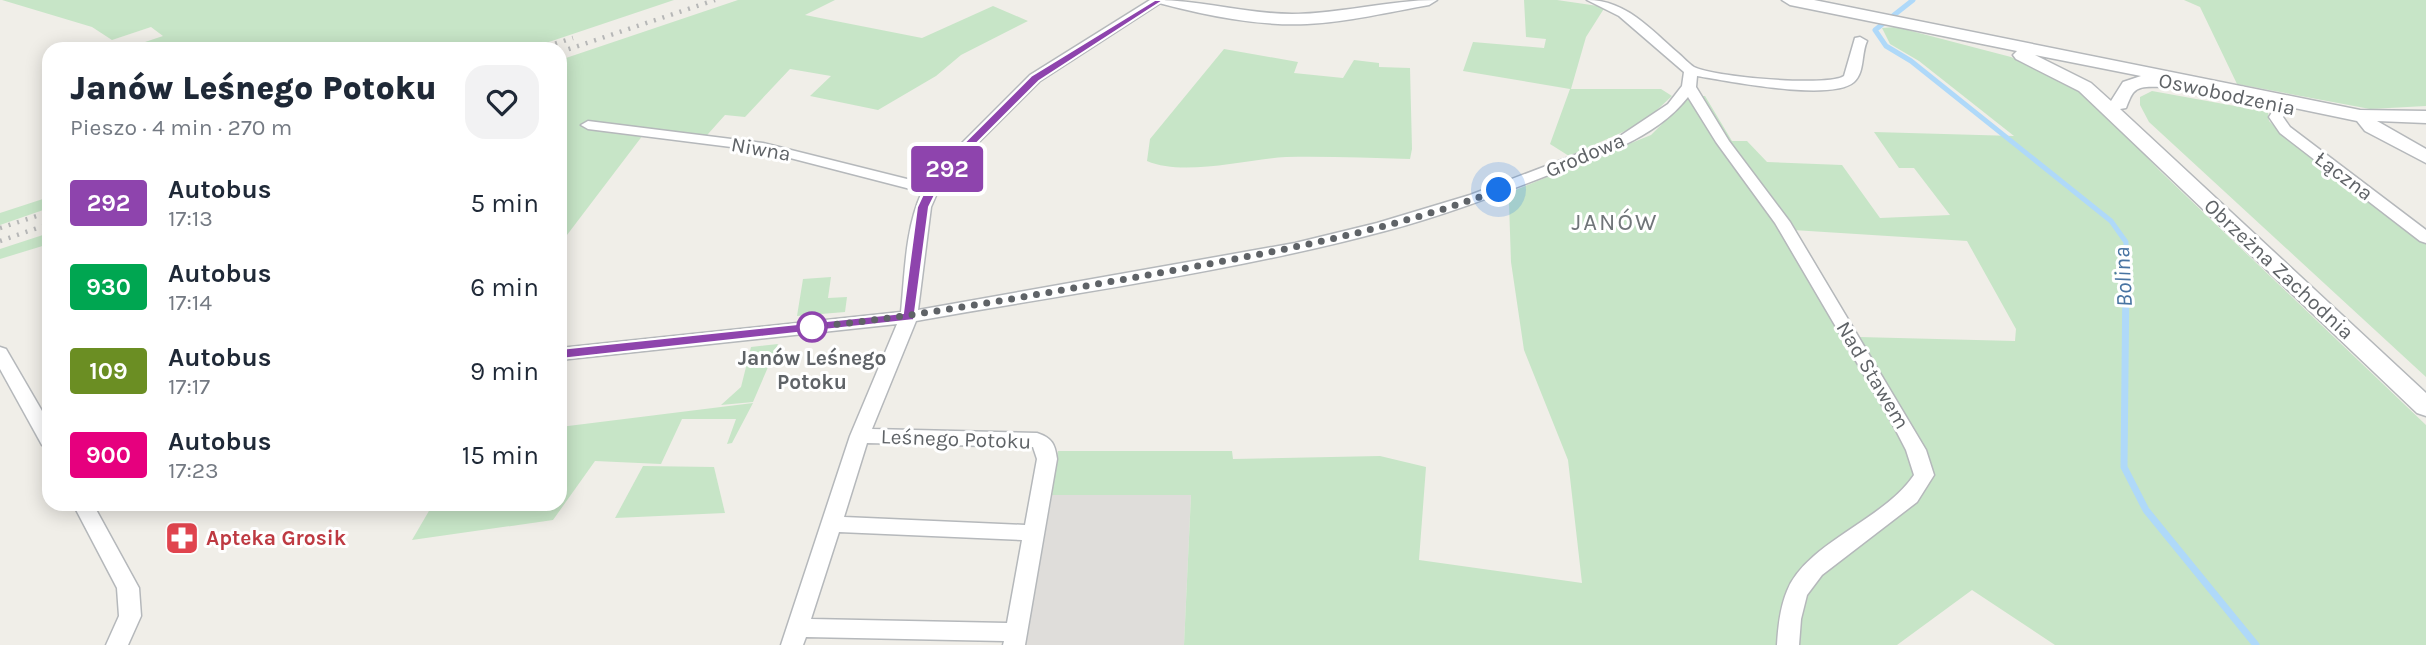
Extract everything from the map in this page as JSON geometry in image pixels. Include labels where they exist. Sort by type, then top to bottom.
[{"type":"street","name":"Leśnego Potoku","points":[[860,436],[1037,440],[1045,445],[1047,459],[1015,639],[795,636],[860,436],[909,317],[919,228],[923,207],[931,190],[956,157],[1035,78],[1159,0]]},
{"type":"street","points":[[1164,0],[1239,15],[1290,19],[1334,16],[1429,0]]},
{"type":"street","name":"Oswobodzenia","points":[[1790,0],[2362,116]]},
{"type":"street","points":[[1602,1],[1624,13],[1690,79],[1838,85],[1848,81],[1854,72],[1853,58],[1860,41]]},
{"type":"street","name":"Oswobodzenia","points":[[1937,29],[2046,65],[2085,87]]},
{"type":"street","name":"Oswobodzenia","points":[[2004,49],[2320,113],[2426,117]]},
{"type":"street","name":"Obrzeżna Zachodnia","points":[[2066,54],[2099,72],[2133,129]]},
{"type":"street","points":[[2085,87],[2078,75],[2083,68],[2092,67]]},
{"type":"street","name":"Oswobodzenia","points":[[2092,67],[2129,67]]},
{"type":"street","name":"Grodowa","points":[[567,353],[909,317],[1295,248],[1392,224],[1476,198],[1619,143],[1650,125],[1673,107],[1690,79]]},
{"type":"street","name":"Nad Stawem","points":[[1690,79],[1723,142],[1782,222],[1899,419],[1916,450],[1924,475],[1910,497],[1814,569],[1797,592],[1790,619],[1788,645]]},
{"type":"street","points":[[2119,104],[2123,88],[2130,83],[2164,82]]},
{"type":"street","name":"Obrzeżna Zachodnia","points":[[2085,87],[2133,129],[2426,407]]},
{"type":"street","name":"Łączna","points":[[2283,106],[2276,117],[2286,130],[2426,238]]},
{"type":"street","points":[[2362,116],[2372,127],[2426,157]]},
{"type":"street","name":"Niwna","points":[[588,125],[763,147],[931,190]]},
{"type":"street","points":[[0,353],[42,428]]},
{"type":"street","points":[[87,511],[128,588],[130,616],[117,645]]},
{"type":"street","points":[[831,524],[1035,533]]},
{"type":"shaded area","points":[[1191,494],[1184,645],[1026,645],[1052,495]]},
{"type":"green space","points":[[2,0],[674,0],[549,42],[145,42],[163,36],[151,27],[112,40],[92,27]]},
{"type":"green space","points":[[738,0],[835,0],[805,15],[922,38],[993,6],[1028,21],[961,55],[936,76],[878,110],[810,96],[831,76],[790,69],[745,117],[725,115],[700,143],[643,135],[567,235],[567,58]]},
{"type":"green space","points":[[1524,0],[1557,0],[1605,7],[1586,37],[1571,89],[1661,89],[1672,96],[1643,123],[1569,156],[1550,144],[1570,89],[1463,71],[1473,42],[1544,48],[1546,39],[1526,37]]},
{"type":"green space","points":[[2184,0],[2426,0],[2426,106],[2370,109],[2237,84],[2200,7]]},
{"type":"green space","points":[[1896,27],[2011,57],[2085,92],[2160,171],[2426,425],[2426,645],[2055,645],[1972,590],[1897,645],[1184,645],[1191,495],[1052,495],[1058,451],[1232,451],[1233,459],[1380,456],[1426,467],[1419,560],[1582,583],[1568,460],[1524,350],[1511,262],[1509,203],[1498,197],[1651,135],[1690,96],[1705,96],[1732,141],[1747,141],[1767,162],[1842,165],[1880,218],[1950,215],[1914,168],[1899,168],[1874,132],[2014,136],[1919,61],[1890,44],[1882,28]],"holes":[[[1793,230],[1967,241],[2016,329],[2015,341],[1859,337]]]},
{"type":"green space","points":[[1224,49],[1298,62],[1294,73],[1343,78],[1354,60],[1379,63],[1379,67],[1410,68],[1410,159],[1286,157],[1197,167],[1162,166],[1147,161],[1150,139]]},
{"type":"green space","points":[[2152,91],[2268,112],[2269,121],[2288,139],[2426,243],[2426,377],[2149,122],[2140,105],[2140,97]]},
{"type":"green space","points":[[42,199],[42,210],[0,225],[0,213]]},
{"type":"green space","points":[[42,235],[42,246],[0,259],[0,249]]},
{"type":"green space","points":[[831,277],[828,298],[847,297],[845,312],[797,316],[803,279]]},
{"type":"green space","points":[[778,344],[753,402],[721,405],[741,387],[751,347]]},
{"type":"green space","points":[[753,403],[732,443],[727,444],[736,419],[682,419],[661,464],[595,461],[567,500],[567,426]]},
{"type":"green space","points":[[643,466],[714,467],[725,513],[615,518]]},
{"type":"green space","points":[[429,511],[559,511],[553,520],[412,540]]},
{"type":"waterway","name":"Bolina","points":[[1913,0],[1875,30],[1886,46],[1911,61],[2111,221],[2126,242],[2126,275]]},
{"type":"waterway","name":"Bolina","points":[[2126,275],[2124,467],[2146,510],[2256,645]]},
{"type":"railway","points":[[567,50],[715,0]]},
{"type":"railway","points":[[560,42],[573,38]]},
{"type":"railway","points":[[0,228],[42,214]]},
{"type":"railway","points":[[0,241],[42,226]]},
{"type":"bus line","name":"292","points":[[567,353],[909,317],[923,207],[931,190],[956,157],[1035,78],[1159,0]]},
{"type":"place","name":"Janów Leśnego Potoku","points":[[812,327]]},
{"type":"place","name":"Apteka Grosik","points":[[182,538]]},
{"type":"district","name":"JANÓW","points":[[1615,222]]},
{"type":"route","points":[[812,327],[940,312],[1295,248],[1382,227],[1499,190]]}]
